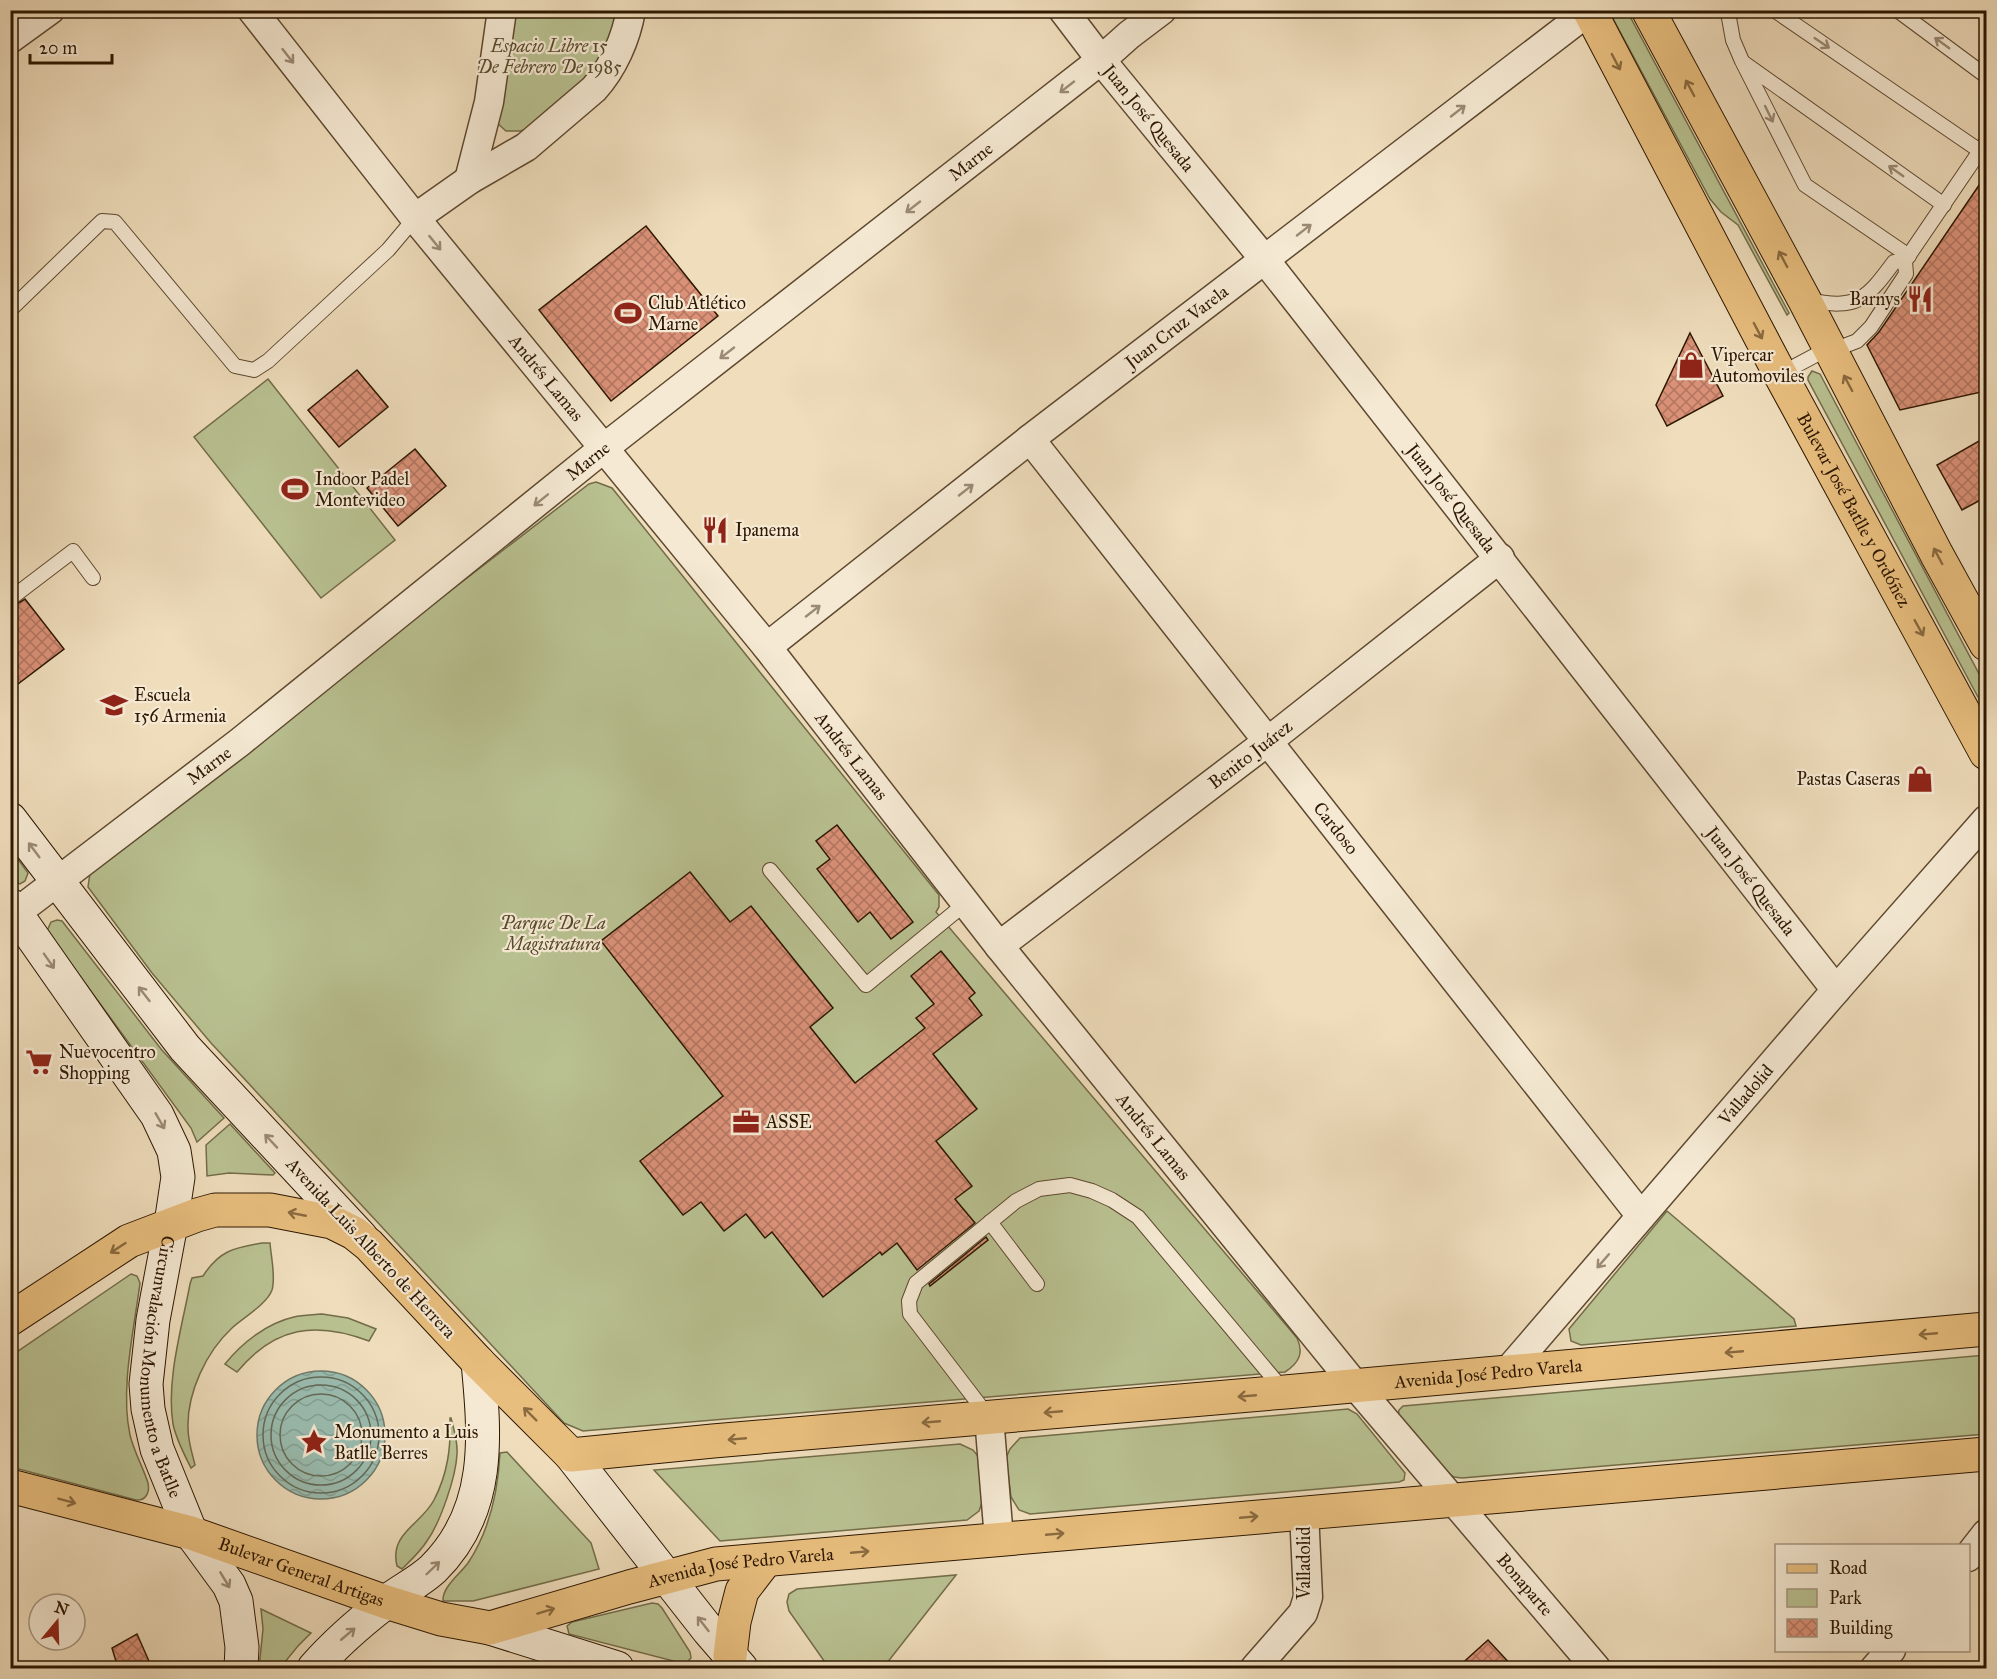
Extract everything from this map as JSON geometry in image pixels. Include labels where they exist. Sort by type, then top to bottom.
[{"type":"main road","points":[[1648,10],[1986,644]]},
{"type":"main road","name":"Bulevar José Batlle y Ordóñez","points":[[1589,11],[1780,374],[1986,753]]},
{"type":"main road","name":"Avenida Luis Alberto de Herrera","points":[[10,819],[185,1048],[478,1362],[571,1455],[736,1662]]},
{"type":"main road","points":[[10,1319],[129,1241],[171,1224],[178,1177],[174,1151],[157,1115],[13,909]]},
{"type":"main road","name":"Circunvalación Monumento a Batlle","points":[[191,1533],[157,1449],[148,1409],[146,1384],[153,1320],[171,1224],[215,1210],[270,1210],[332,1222],[354,1233],[369,1245]]},
{"type":"main road","name":"Avenida José Pedro Varela","points":[[571,1455],[1986,1329]]},
{"type":"main road","points":[[386,1602],[432,1569],[452,1545],[468,1519],[480,1479],[483,1459],[483,1411],[478,1362]]},
{"type":"main road","name":"Avenida José Pedro Varela","points":[[490,1628],[716,1564],[1986,1454]]},
{"type":"main road","name":"Bulevar General Artigas","points":[[10,1486],[191,1533],[386,1602]]},
{"type":"main road","name":"Bulevar General Artigas","points":[[191,1533],[216,1565],[236,1601],[242,1647],[241,1668]]},
{"type":"main road","points":[[736,1662],[734,1622],[742,1591],[765,1561]]},
{"type":"main road","points":[[386,1602],[441,1619],[490,1628],[617,1668]]},
{"type":"main road","name":"Bulevar General Artigas","points":[[314,1668],[334,1646],[386,1602]]},
{"type":"street","points":[[10,39],[50,10]]},
{"type":"street","name":"Andrés Lamas","points":[[252,10],[415,218],[767,647],[999,946],[1355,1386],[1453,1501]]},
{"type":"street","points":[[469,180],[489,102],[502,10]]},
{"type":"street","points":[[415,218],[469,180],[526,147],[594,89],[603,79],[622,43],[631,10]]},
{"type":"street","name":"Juan José Quesada","points":[[1063,10],[1101,60],[1265,260],[1836,990]]},
{"type":"street","name":"Marne","points":[[13,909],[57,881],[240,742],[604,448],[1162,10]]},
{"type":"street","name":"Juan Cruz Varela","points":[[767,647],[1030,439],[1589,11]]},
{"type":"street","name":"Cardoso","points":[[1030,439],[1641,1216]]},
{"type":"street","name":"Benito Juárez","points":[[999,946],[1267,742],[1500,558]]},
{"type":"street","name":"Valladolid","points":[[1507,1372],[1836,990],[1972,839],[1986,820]]},
{"type":"street","points":[[989,1418],[999,1539]]},
{"type":"street","name":"Bonaparte","points":[[1453,1501],[1596,1668]]},
{"type":"street","name":"Valladolid","points":[[1255,1668],[1303,1613],[1308,1597],[1304,1512]]},
{"type":"street","points":[[1970,1554],[1986,1534]]},
{"type":"street","points":[[1875,1668],[1889,1652]]},
{"type":"lane","points":[[1730,10],[1733,40],[1742,62],[1805,185],[1907,258]]},
{"type":"lane","points":[[1774,10],[1983,147],[1907,258],[1906,274],[1871,327],[1857,341],[1829,348],[1780,374]]},
{"type":"lane","points":[[1897,10],[1986,76]]},
{"type":"lane","points":[[1742,62],[1944,205]]},
{"type":"lane","points":[[10,310],[102,221],[115,222],[236,366],[254,370],[268,361],[388,250],[415,218]]},
{"type":"lane","points":[[1804,299],[1823,303],[1852,302],[1869,294],[1894,262],[1907,258]]},
{"type":"lane","points":[[10,599],[73,551],[93,578]]},
{"type":"lane","points":[[770,870],[866,985],[966,903]]},
{"type":"lane","points":[[989,1418],[910,1314],[909,1301],[916,1282],[1016,1201],[1039,1189],[1070,1185],[1112,1200],[1138,1217],[1286,1392]]},
{"type":"lane","points":[[990,1222],[1037,1284]]},
{"type":"green space","name":"Espacio Libre 15 De Febrero De 1985","points":[[511,11],[620,11],[599,71],[532,128],[520,131],[506,131],[495,121]]},
{"type":"green space","points":[[1609,11],[1627,11],[1789,313],[1787,315],[1738,225],[1721,212],[1710,199]]},
{"type":"green space","points":[[1812,371],[1820,374],[1986,687],[1986,712],[1808,380]]},
{"type":"green space","name":"Indoor Padel Montevideo","points":[[268,379],[395,540],[321,598],[194,437]]},
{"type":"green space","name":"Parque De La Magistratura","points":[[596,482],[612,488],[939,895],[939,907],[936,912],[1297,1338],[1300,1353],[1290,1369],[1285,1372],[583,1431],[564,1423],[211,1043],[152,973],[88,887],[90,873],[96,864],[589,484]]},
{"type":"green space","points":[[10,848],[28,873],[25,881],[20,884],[11,880]]},
{"type":"green space","points":[[62,921],[161,1049],[224,1118],[197,1142],[191,1128],[47,931],[51,922]]},
{"type":"green space","points":[[230,1124],[275,1173],[273,1175],[229,1173],[207,1176],[206,1145]]},
{"type":"green space","points":[[1667,1211],[1794,1319],[1796,1326],[1581,1345],[1571,1341],[1569,1329]]},
{"type":"green space","points":[[270,1243],[272,1290],[260,1306],[223,1338],[206,1361],[200,1374],[189,1415],[189,1438],[195,1465],[191,1468],[176,1435],[171,1407],[173,1372],[190,1284],[192,1278],[203,1276],[215,1261],[228,1252]]},
{"type":"green space","points":[[131,1274],[137,1276],[140,1283],[127,1379],[127,1417],[130,1435],[148,1483],[146,1495],[136,1500],[11,1467],[11,1356]]},
{"type":"green space","points":[[322,1314],[348,1318],[376,1329],[369,1341],[331,1331],[297,1332],[266,1345],[237,1372],[225,1364],[247,1341],[274,1324],[294,1317]]},
{"type":"green space","points":[[1986,1355],[1986,1434],[1462,1478],[1454,1477],[1447,1472],[1398,1417],[1399,1410],[1403,1406]]},
{"type":"green space","points":[[1348,1409],[1357,1414],[1405,1473],[1404,1480],[1030,1514],[1019,1510],[1011,1497],[1006,1458],[1010,1449],[1020,1438]]},
{"type":"green space","points":[[450,1418],[457,1450],[450,1487],[432,1533],[402,1569],[397,1566],[398,1545],[402,1537],[428,1509],[443,1480],[449,1450]]},
{"type":"green space","points":[[960,1444],[973,1450],[982,1461],[984,1497],[979,1511],[967,1520],[720,1541],[654,1470]]},
{"type":"green space","points":[[507,1452],[591,1543],[599,1569],[473,1601],[443,1601],[448,1586],[468,1563],[482,1537],[495,1496],[500,1453]]},
{"type":"green space","points":[[956,1575],[883,1668],[829,1668],[789,1611],[787,1602],[789,1594],[797,1589]]},
{"type":"green space","points":[[652,1603],[662,1608],[690,1652],[691,1658],[687,1662],[681,1663],[569,1634],[567,1626],[572,1622]]},
{"type":"green space","points":[[261,1609],[311,1633],[280,1668],[259,1668],[263,1629]]},
{"type":"water","points":[[321,1371],[345,1376],[366,1390],[380,1411],[385,1435],[380,1459],[366,1480],[345,1494],[321,1499],[297,1494],[276,1480],[262,1459],[257,1435],[262,1411],[276,1390],[297,1376]]},
{"type":"building","points":[[1986,175],[1986,391],[1900,410],[1867,345],[1879,332]]},
{"type":"building","name":"Club Atlético Marne","points":[[646,226],[718,316],[611,401],[539,310]]},
{"type":"building","name":"Vipercar Automoviles","points":[[1690,333],[1723,396],[1667,426],[1656,405]]},
{"type":"building","points":[[357,370],[388,407],[339,447],[308,410]]},
{"type":"building","points":[[1986,437],[1986,497],[1962,510],[1937,465]]},
{"type":"building","points":[[415,449],[446,486],[398,526],[367,488]]},
{"type":"building","points":[[25,599],[64,649],[10,690],[10,608]]},
{"type":"building","points":[[837,825],[913,922],[891,939],[870,912],[858,922],[817,869],[830,859],[816,841]]},
{"type":"building","points":[[690,872],[730,922],[751,906],[833,1008],[810,1027],[855,1083],[925,1028],[916,1018],[934,1004],[911,976],[941,951],[975,993],[969,998],[982,1015],[933,1054],[977,1109],[936,1141],[972,1186],[955,1199],[975,1223],[917,1270],[897,1243],[882,1255],[880,1252],[823,1297],[772,1232],[765,1238],[746,1214],[724,1231],[701,1202],[683,1215],[640,1161],[723,1096],[601,941]]},
{"type":"building","points":[[986,1237],[988,1240],[930,1286],[929,1284]]},
{"type":"building","points":[[137,1634],[152,1668],[118,1668],[112,1648]]},
{"type":"building","points":[[1488,1640],[1514,1668],[1457,1668]]},
{"type":"place","name":"Barnys","points":[[1920,299]]},
{"type":"place","name":"Club Atlético Marne","points":[[628,313]]},
{"type":"place","name":"Vipercar Automoviles","points":[[1691,365]]},
{"type":"place","name":"Indoor Padel Montevideo","points":[[295,489]]},
{"type":"place","name":"Ipanema","points":[[715,530]]},
{"type":"place","name":"Escuela 156 Armenia","points":[[114,705]]},
{"type":"place","name":"Pastas Caseras","points":[[1920,779]]},
{"type":"place","name":"Nuevocentro Shopping","points":[[39,1062]]},
{"type":"place","name":"ASSE","points":[[746,1122]]},
{"type":"place","name":"Monumento a Luis Batlle Berres","points":[[314,1442]]}]
